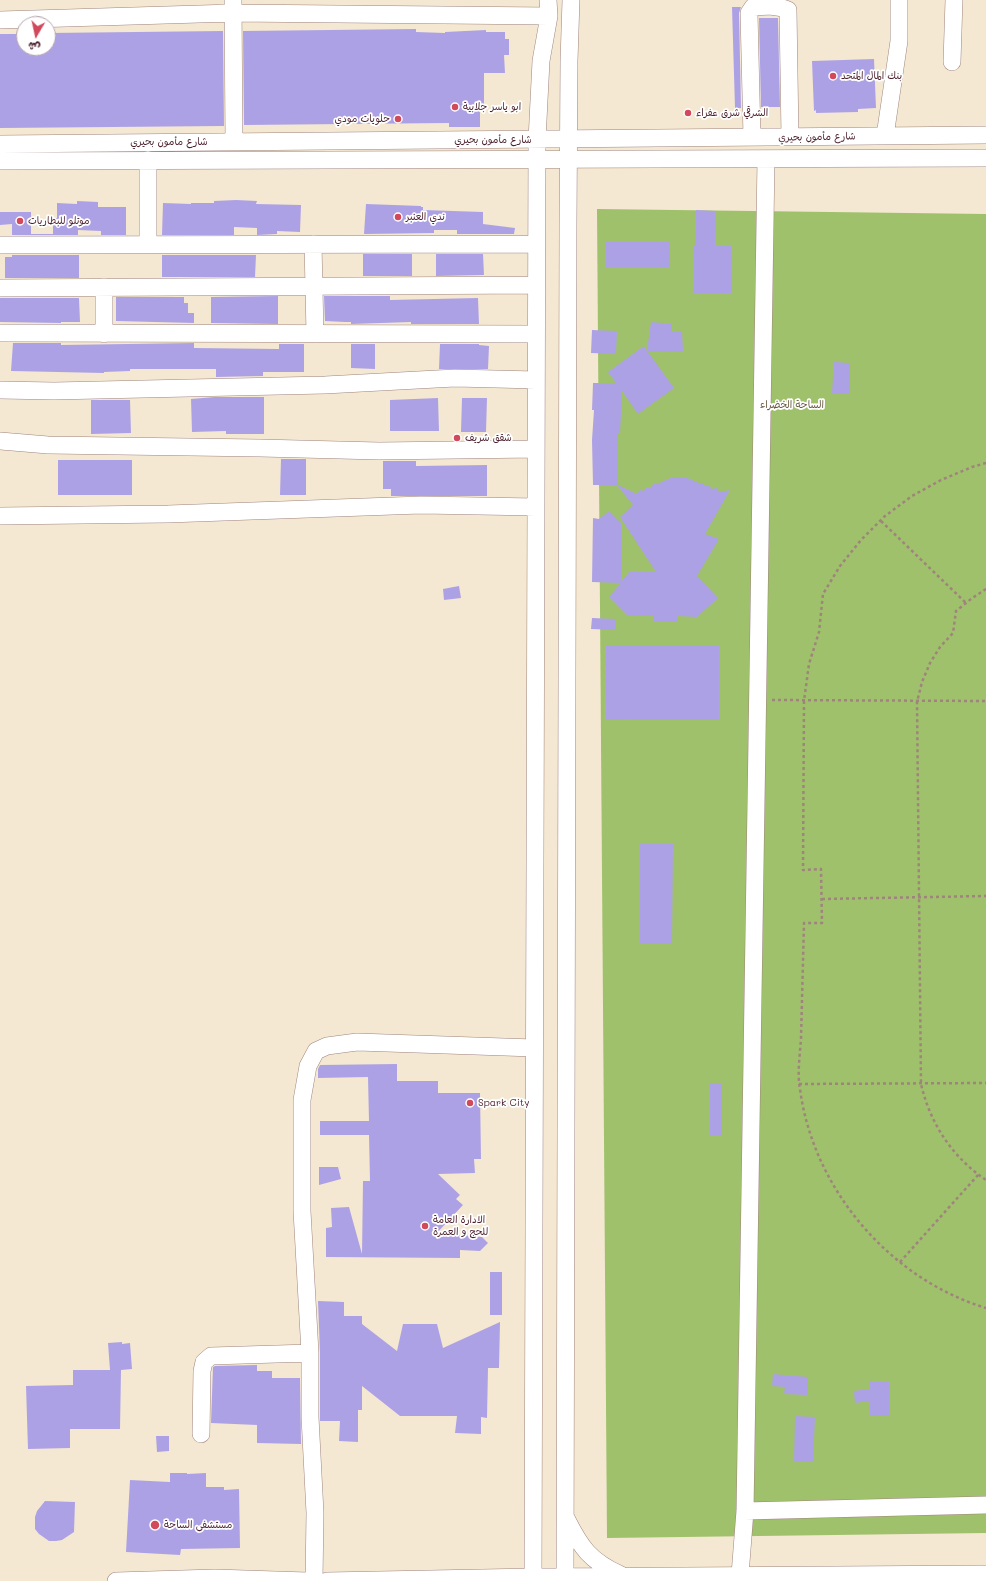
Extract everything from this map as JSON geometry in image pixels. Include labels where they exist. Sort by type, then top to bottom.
[{"type":"street","points":[[565,1579],[568,140],[571,0]]},
{"type":"street","points":[[885,136],[899,41],[899,0]]},
{"type":"street","points":[[952,62],[954,0]]},
{"type":"street","points":[[752,138],[749,13],[753,7],[773,6],[788,10],[790,137]]},
{"type":"street","points":[[233,7],[234,142]]},
{"type":"street","points":[[0,20],[233,7],[548,8],[540,61],[537,140],[536,244],[533,1579]]},
{"type":"street","name":"شارع مأمون بحيري","points":[[0,144],[986,136]]},
{"type":"street","name":"شارع مأمون بحيري","points":[[0,161],[986,158]]},
{"type":"street","points":[[740,1575],[745,1511],[766,159]]},
{"type":"street","points":[[148,160],[148,244]]},
{"type":"street","points":[[0,244],[536,244]]},
{"type":"street","points":[[313,244],[315,334]]},
{"type":"street","points":[[0,288],[536,285]]},
{"type":"street","points":[[104,287],[104,334]]},
{"type":"street","points":[[0,333],[536,334]]},
{"type":"street","points":[[0,390],[54,391],[325,385],[455,378],[536,380]]},
{"type":"street","points":[[0,441],[48,445],[379,451],[536,449]]},
{"type":"street","points":[[0,516],[176,513],[421,505],[536,507]]},
{"type":"street","points":[[314,1581],[315,1513],[310,1417],[310,1353],[302,1211],[302,1100],[308,1066],[316,1051],[327,1046],[357,1042],[534,1048]]},
{"type":"street","points":[[200,1434],[202,1371],[204,1362],[211,1356],[310,1353]]},
{"type":"street","points":[[745,1511],[986,1505]]},
{"type":"street","points":[[565,1515],[582,1546],[593,1559],[607,1569],[623,1576]]},
{"type":"street","points":[[327,1581],[565,1579],[623,1576],[986,1574]]},
{"type":"street","points":[[116,1581],[215,1578],[307,1581]]},
{"type":"path","points":[[986,464],[972,467],[941,480],[912,496],[881,520],[861,540],[840,566],[823,594],[819,632],[809,664],[804,701],[803,870],[821,869],[822,923],[804,923],[799,1084],[806,1120],[816,1151],[830,1180],[848,1208],[868,1234],[918,1276],[946,1292],[986,1308]]},
{"type":"path","points":[[881,520],[966,603]]},
{"type":"path","points":[[986,590],[956,611],[953,632],[940,647],[930,663],[922,682],[917,702],[921,1084],[930,1113],[944,1139],[962,1161],[986,1180]]},
{"type":"path","points":[[757,700],[917,702],[986,701]]},
{"type":"path","points":[[822,899],[986,896]]},
{"type":"path","points":[[799,1084],[986,1084]]},
{"type":"path","points":[[900,1262],[979,1174]]},
{"type":"green space","name":"الساحة الخضراء","points":[[597,209],[986,214],[986,1533],[607,1538]]},
{"type":"building","points":[[732,7],[741,7],[739,13],[741,108],[735,108]]},
{"type":"building","points":[[759,18],[778,18],[780,107],[761,107]]},
{"type":"building","points":[[416,29],[416,32],[445,33],[486,30],[486,32],[505,32],[505,39],[509,39],[509,55],[504,55],[505,73],[484,73],[484,104],[480,105],[480,127],[449,127],[449,123],[244,125],[243,31]]},
{"type":"building","points":[[223,31],[224,126],[0,128],[0,34],[16,34],[16,56],[56,56],[56,33]]},
{"type":"building","points":[[874,59],[876,108],[858,109],[858,112],[816,113],[816,110],[814,111],[812,61]]},
{"type":"building","points":[[236,200],[257,201],[256,204],[301,205],[300,232],[277,231],[277,234],[257,235],[257,228],[234,227],[234,235],[162,235],[163,203],[191,204]]},
{"type":"building","points":[[77,201],[98,202],[98,207],[126,207],[126,235],[101,235],[101,231],[78,230],[78,235],[12,235],[12,224],[0,225],[0,212],[31,212],[31,234],[53,234],[53,218],[57,218],[57,203],[77,204]]},
{"type":"building","points":[[366,204],[421,206],[423,207],[423,210],[483,212],[483,224],[515,228],[514,234],[457,234],[457,230],[434,230],[434,233],[364,234]]},
{"type":"building","points":[[696,210],[716,211],[715,246],[731,246],[732,293],[694,293]]},
{"type":"building","points":[[605,242],[670,242],[670,267],[605,267]]},
{"type":"building","points":[[363,254],[412,254],[412,276],[363,276]]},
{"type":"building","points":[[436,254],[483,254],[484,275],[436,276]]},
{"type":"building","points":[[12,255],[79,255],[79,278],[5,278],[5,257],[12,257]]},
{"type":"building","points":[[162,255],[256,255],[255,277],[162,277]]},
{"type":"building","points":[[278,296],[278,324],[211,323],[211,297]]},
{"type":"building","points":[[324,296],[390,296],[390,300],[478,298],[479,324],[411,324],[411,322],[351,324],[351,322],[325,321]]},
{"type":"building","points":[[116,297],[184,297],[184,303],[188,303],[188,313],[194,313],[194,323],[116,321]]},
{"type":"building","points":[[0,298],[79,298],[80,322],[0,322]]},
{"type":"building","points":[[651,322],[672,324],[671,332],[682,331],[683,351],[648,352],[674,388],[638,414],[622,391],[620,434],[618,434],[618,485],[637,494],[640,490],[644,491],[646,487],[650,488],[654,483],[657,484],[673,477],[685,477],[699,483],[704,483],[704,486],[710,486],[711,489],[717,488],[719,492],[730,490],[705,534],[719,539],[697,576],[718,598],[697,617],[678,616],[677,622],[654,621],[654,616],[628,616],[609,597],[621,583],[592,582],[593,518],[599,519],[609,511],[621,523],[621,582],[629,572],[656,572],[620,517],[633,505],[617,485],[593,485],[592,440],[594,410],[592,410],[593,383],[616,383],[608,372],[644,346],[647,351]]},
{"type":"building","points":[[592,330],[617,331],[616,354],[591,353]]},
{"type":"building","points":[[13,343],[61,343],[61,345],[194,343],[194,348],[279,349],[279,344],[304,344],[304,372],[263,372],[263,376],[216,377],[216,369],[130,369],[130,371],[104,373],[11,371]]},
{"type":"building","points":[[351,344],[375,344],[375,369],[351,368]]},
{"type":"building","points":[[440,344],[479,344],[489,346],[488,369],[439,369]]},
{"type":"building","points":[[834,362],[850,363],[849,394],[832,393]]},
{"type":"building","points":[[215,397],[264,397],[264,434],[226,434],[226,431],[192,432],[191,399]]},
{"type":"building","points":[[438,398],[439,431],[390,431],[390,400]]},
{"type":"building","points":[[462,398],[487,398],[486,432],[461,432]]},
{"type":"building","points":[[91,400],[130,400],[131,433],[91,434]]},
{"type":"building","points":[[281,459],[306,459],[306,495],[280,495]]},
{"type":"building","points":[[58,460],[132,460],[132,495],[58,495]]},
{"type":"building","points":[[383,461],[416,461],[416,466],[487,465],[487,496],[391,496],[391,489],[383,489]]},
{"type":"building","points":[[459,586],[461,598],[444,600],[443,589]]},
{"type":"building","points":[[592,618],[616,619],[616,630],[591,629]]},
{"type":"building","points":[[606,645],[719,645],[719,720],[606,719]]},
{"type":"building","points":[[640,844],[673,844],[672,944],[640,944]]},
{"type":"building","points":[[397,1064],[397,1081],[438,1081],[438,1093],[480,1093],[481,1159],[474,1159],[475,1173],[438,1174],[460,1195],[456,1199],[463,1205],[435,1235],[482,1237],[488,1243],[480,1251],[460,1250],[460,1258],[326,1257],[326,1228],[332,1227],[331,1208],[349,1207],[362,1254],[363,1181],[370,1181],[369,1135],[320,1135],[320,1121],[369,1121],[368,1077],[318,1078],[318,1069],[320,1065]]},
{"type":"building","points":[[710,1083],[722,1083],[721,1135],[709,1135]]},
{"type":"building","points":[[319,1167],[338,1167],[341,1179],[319,1185]]},
{"type":"building","points":[[490,1272],[502,1272],[502,1315],[490,1315]]},
{"type":"building","points":[[318,1301],[344,1302],[344,1316],[362,1316],[362,1324],[397,1351],[403,1324],[437,1324],[443,1348],[500,1322],[499,1368],[488,1368],[487,1418],[481,1417],[481,1434],[455,1433],[457,1416],[400,1416],[362,1386],[362,1410],[358,1410],[358,1442],[339,1441],[340,1421],[320,1421]]},
{"type":"building","points":[[122,1342],[122,1344],[130,1343],[132,1369],[121,1370],[120,1429],[70,1429],[70,1448],[28,1449],[26,1386],[73,1385],[73,1370],[110,1370],[108,1343]]},
{"type":"building","points":[[257,1365],[257,1371],[272,1371],[272,1378],[300,1378],[301,1444],[257,1443],[257,1425],[211,1423],[213,1367]]},
{"type":"building","points":[[773,1374],[808,1377],[807,1395],[784,1394],[785,1387],[772,1386]]},
{"type":"building","points":[[870,1381],[889,1382],[889,1416],[869,1416],[869,1401],[855,1403],[854,1391],[869,1389]]},
{"type":"building","points":[[795,1416],[815,1417],[813,1462],[794,1461]]},
{"type":"building","points":[[156,1436],[169,1436],[169,1451],[157,1452]]},
{"type":"building","points":[[170,1473],[206,1473],[206,1487],[224,1487],[224,1490],[239,1489],[240,1548],[181,1549],[180,1555],[126,1552],[130,1480],[170,1482]]},
{"type":"building","points":[[45,1501],[75,1502],[74,1532],[62,1540],[49,1541],[35,1529],[35,1517],[37,1511]]},
{"type":"place","name":"بنك المال المتحد","points":[[833,76]]},
{"type":"place","name":"ابو ياسر جلابية","points":[[455,107]]},
{"type":"place","name":"الشرقي شرق عفراء","points":[[688,113]]},
{"type":"place","name":"حلويات مودي","points":[[398,119]]},
{"type":"place","name":"ندي العنبر","points":[[398,217]]},
{"type":"place","name":"موتلو للبطاريات","points":[[20,221]]},
{"type":"place","name":"شقق شريف","points":[[457,438]]},
{"type":"place","name":"Spark City","points":[[470,1103]]},
{"type":"place","name":"الادارة العامة للحج و العمرة","points":[[425,1226]]},
{"type":"place","name":"مستشفى الساحة","points":[[155,1525]]}]
